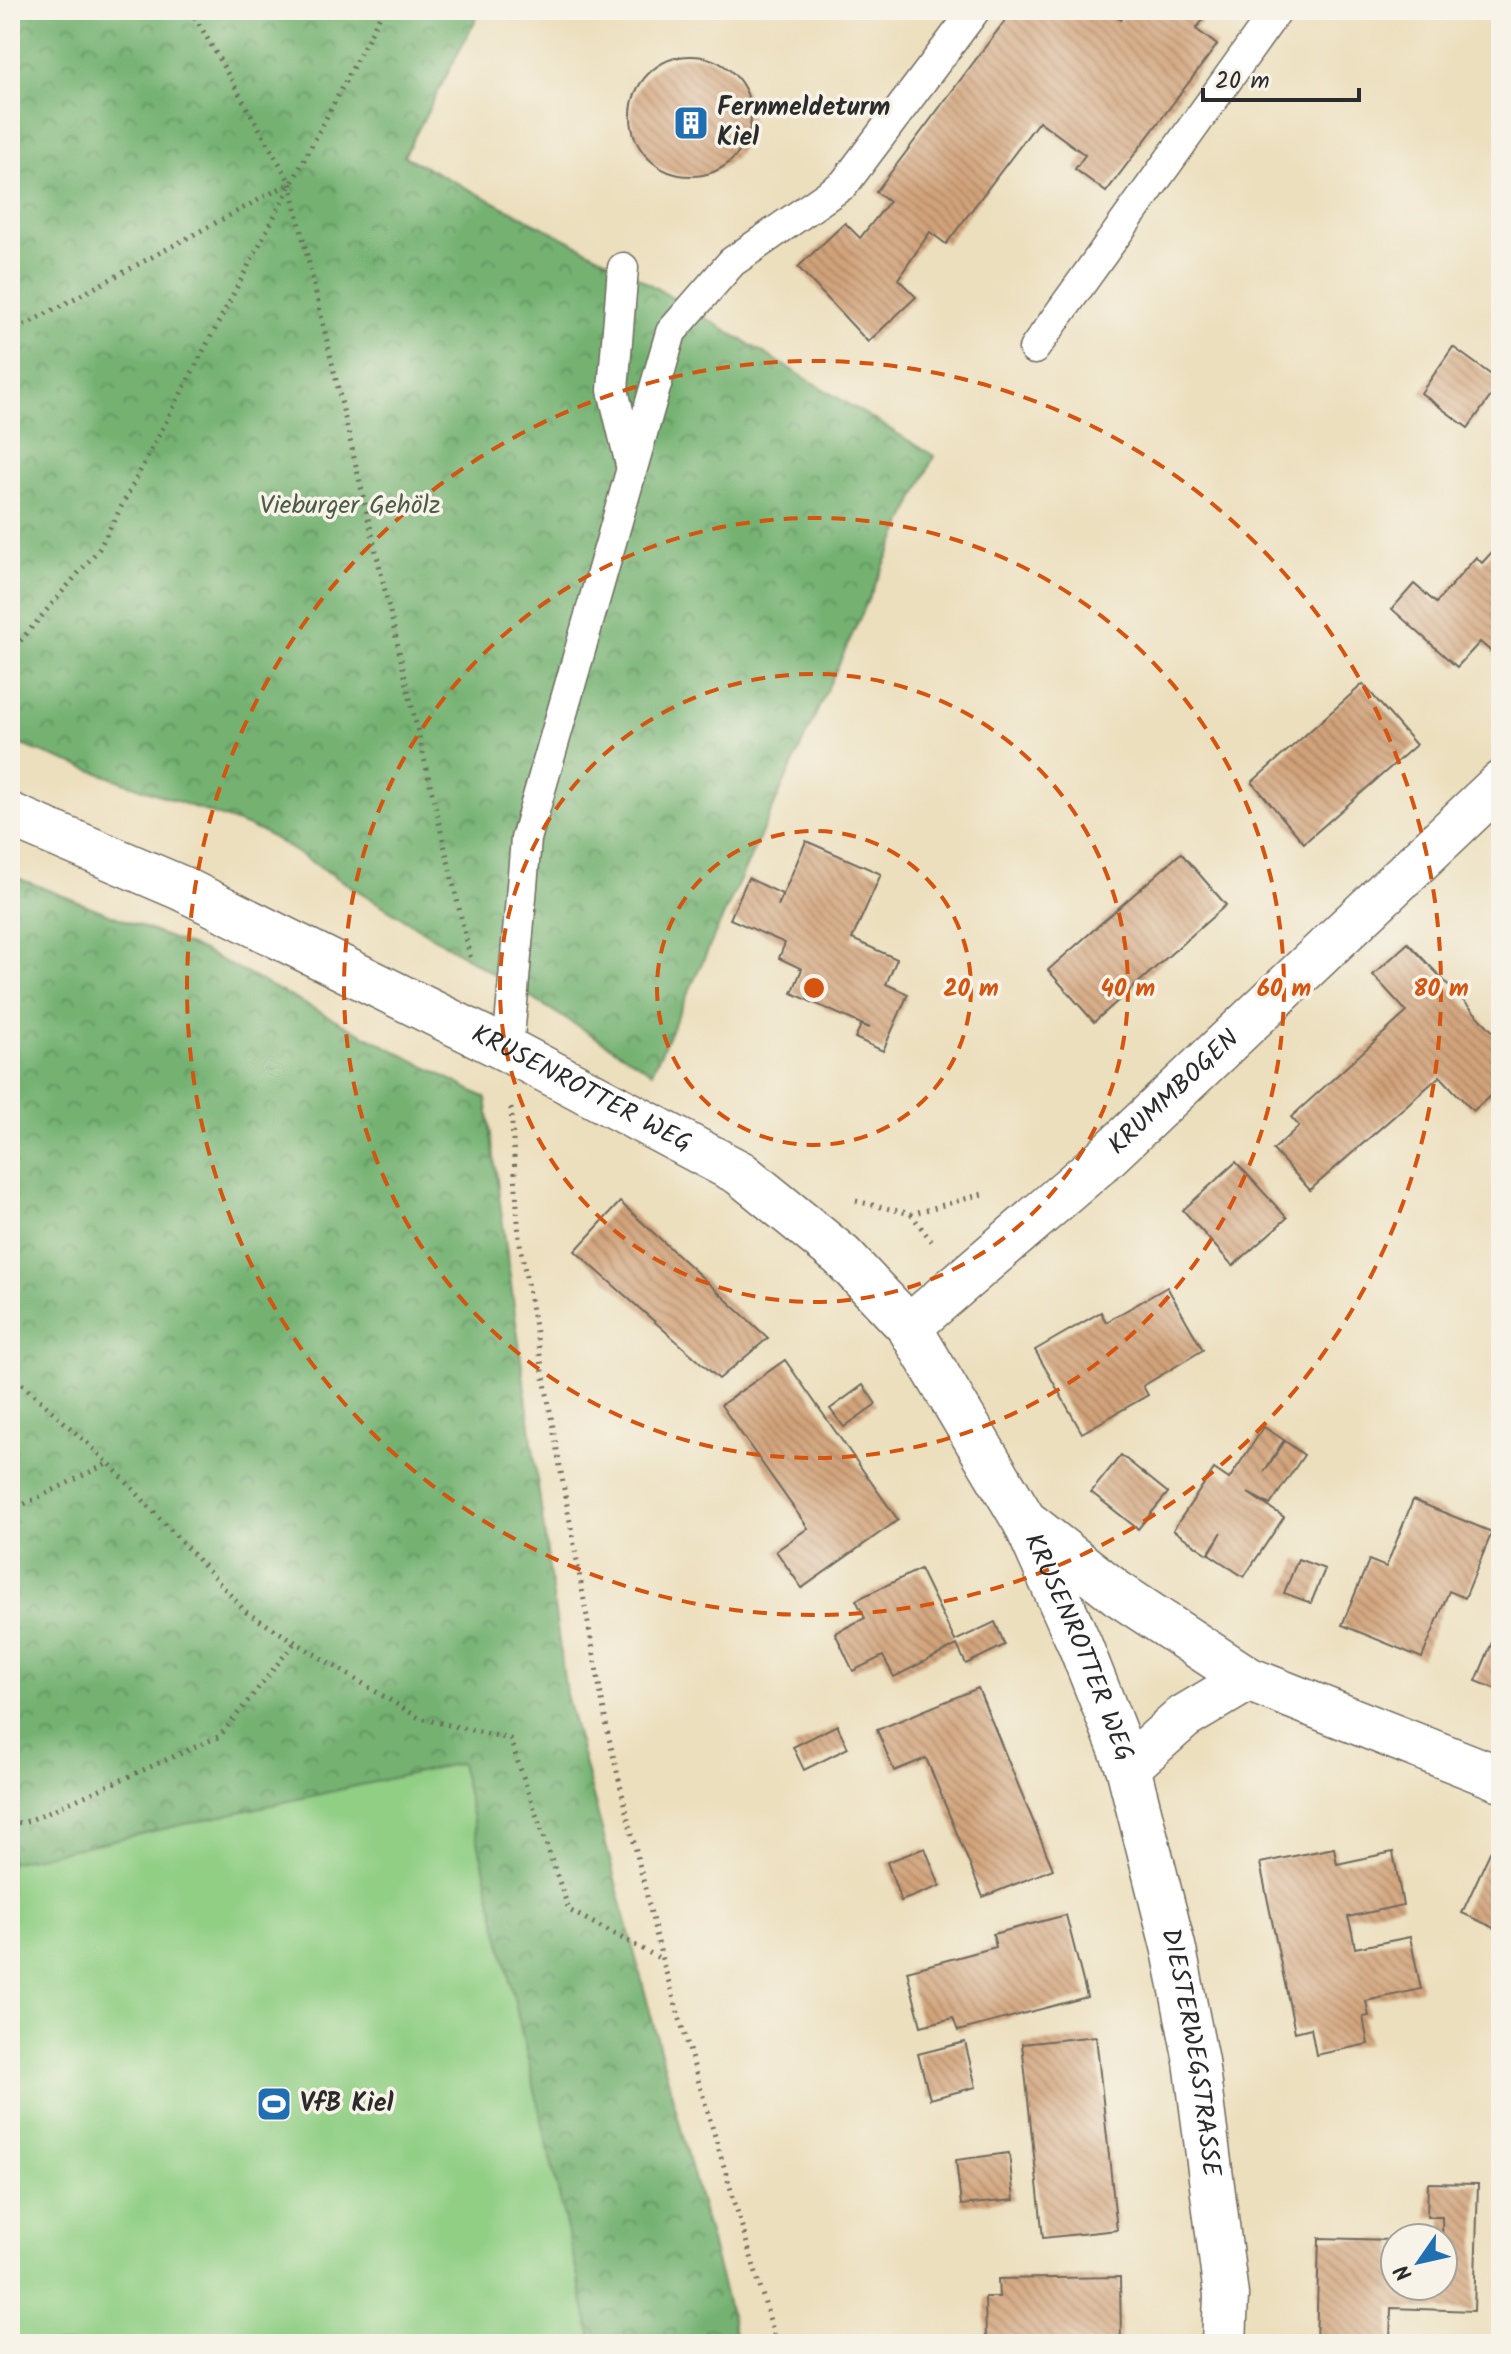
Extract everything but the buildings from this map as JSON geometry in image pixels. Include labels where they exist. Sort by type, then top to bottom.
[{"type":"street","name":"KRUMMBOGEN","points":[[909,1327],[1103,1160],[1501,783]]},
{"type":"street","name":"KRUSENROTTER WEG","points":[[10,815],[181,888],[499,1044],[740,1173],[842,1256],[909,1327],[1025,1522],[1080,1645],[1128,1767],[1184,1717],[1248,1679]]},
{"type":"street","name":"KRUSENROTTER WEG","points":[[1025,1522],[1117,1593],[1248,1679],[1501,1779]]},
{"type":"street","name":"DIESTERWEGSTRASSE","points":[[1128,1767],[1174,1950],[1196,2061],[1226,2295],[1224,2344]]},
{"type":"lane","points":[[499,1044],[526,839],[671,332],[732,262],[844,184],[975,10]]},
{"type":"lane","points":[[1034,349],[1277,10]]},
{"type":"lane","points":[[623,268],[613,390],[631,467]]},
{"type":"path","points":[[191,10],[290,182],[471,961]]},
{"type":"path","points":[[10,653],[99,549],[383,10]]},
{"type":"path","points":[[10,333],[290,182]]},
{"type":"path","points":[[499,1044],[519,1238],[608,1734],[662,1959],[777,2344]]},
{"type":"path","points":[[854,1200],[911,1214],[1000,1189]]},
{"type":"path","points":[[10,1373],[109,1463],[246,1612],[419,1718],[510,1739],[569,1910],[662,1959]]},
{"type":"path","points":[[10,1511],[109,1463]]},
{"type":"path","points":[[10,1824],[28,1821],[220,1736],[295,1642]]},
{"type":"green space","name":"Vieburger Gehölz","points":[[10,10],[481,10],[404,156],[623,268],[934,456],[652,1072],[263,832],[10,741],[10,110],[13,73]]},
{"type":"green space","points":[[10,875],[203,951],[486,1098],[566,1694],[738,2344],[593,2344],[460,1763],[10,1863]]},
{"type":"green space","name":"VfB Kiel","points":[[460,1763],[593,2344],[10,2344],[10,1863]]},
{"type":"place","name":"Fernmeldeturm Kiel","points":[[691,123]]},
{"type":"place","name":"VfB Kiel","points":[[274,2104]]}]
